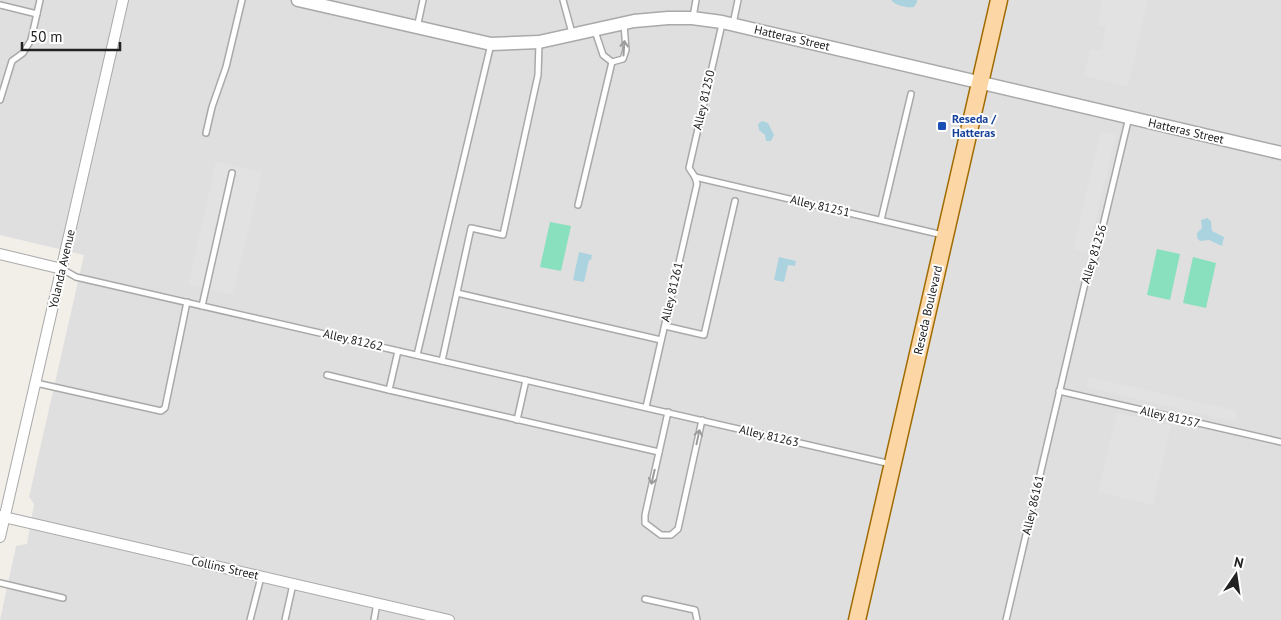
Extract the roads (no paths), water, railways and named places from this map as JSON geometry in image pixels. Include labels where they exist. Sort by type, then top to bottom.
[{"type":"main road","name":"Reseda Boulevard","points":[[857,620],[999,0]]},
{"type":"street","name":"Yolanda Avenue","points":[[0,537],[2,516],[36,382],[123,0]]},
{"type":"street","name":"Hatteras Street","points":[[304,1],[491,44],[539,42],[624,24],[668,18],[692,18],[728,23],[1281,153]]},
{"type":"street","points":[[0,254],[62,269]]},
{"type":"street","name":"Collins Street","points":[[2,516],[377,603],[408,615],[449,620]]},
{"type":"lane","points":[[0,100],[12,61],[23,52],[31,40],[40,0]]},
{"type":"lane","points":[[206,133],[212,107],[226,67],[242,0]]},
{"type":"lane","points":[[417,28],[423,0]]},
{"type":"lane","points":[[563,0],[573,36]]},
{"type":"lane","points":[[692,18],[696,0]]},
{"type":"lane","name":"Alley 81250","points":[[695,177],[689,168],[728,23],[738,0]]},
{"type":"lane","points":[[0,6],[37,14]]},
{"type":"lane","points":[[612,62],[623,59],[626,50],[624,24]]},
{"type":"lane","points":[[595,31],[603,55],[612,62]]},
{"type":"lane","points":[[442,361],[471,228],[503,235],[536,85],[539,42]]},
{"type":"lane","points":[[417,355],[491,44]]},
{"type":"lane","points":[[578,205],[612,62]]},
{"type":"lane","points":[[881,220],[911,94]]},
{"type":"lane","name":"Alley 81256","points":[[1059,391],[1085,282],[1096,255],[1129,117]]},
{"type":"lane","points":[[202,306],[232,173]]},
{"type":"lane","name":"Alley 81251","points":[[695,177],[945,235]]},
{"type":"lane","name":"Alley 81261","points":[[646,407],[697,184],[695,177]]},
{"type":"lane","points":[[664,326],[704,335],[735,201]]},
{"type":"lane","name":"Alley 81262","points":[[62,269],[76,277],[646,407]]},
{"type":"lane","points":[[457,293],[661,340]]},
{"type":"lane","points":[[36,382],[162,411],[165,408],[187,302]]},
{"type":"lane","points":[[389,390],[398,351]]},
{"type":"lane","points":[[326,376],[659,452]]},
{"type":"lane","points":[[517,420],[526,380]]},
{"type":"lane","name":"Alley 81257","points":[[1059,391],[1281,442]]},
{"type":"lane","name":"Alley 86161","points":[[1006,620],[1059,391]]},
{"type":"lane","name":"Alley 81263","points":[[646,407],[893,465]]},
{"type":"lane","points":[[668,412],[647,505],[645,524],[661,535],[671,535],[678,529],[702,420]]},
{"type":"lane","points":[[250,620],[261,576]]},
{"type":"lane","points":[[0,583],[62,598]]},
{"type":"lane","points":[[285,620],[293,584]]},
{"type":"lane","points":[[645,600],[695,610],[697,620]]},
{"type":"lane","points":[[374,620],[377,603]]},
{"type":"water","points":[[891,0],[917,0],[917,2],[914,7],[908,7],[899,5]]},
{"type":"water","points":[[762,121],[768,123],[774,135],[771,141],[766,141],[765,135],[759,130],[758,124]]},
{"type":"water","points":[[1207,218],[1211,221],[1212,231],[1224,237],[1222,246],[1209,240],[1200,241],[1197,238],[1197,233],[1202,228],[1201,220]]},
{"type":"water","points":[[579,252],[592,255],[584,282],[573,280]]},
{"type":"water","points":[[779,257],[796,261],[795,266],[788,265],[784,282],[774,280]]},
{"type":"place","name":"Reseda / Hatteras","points":[[942,126]]}]
